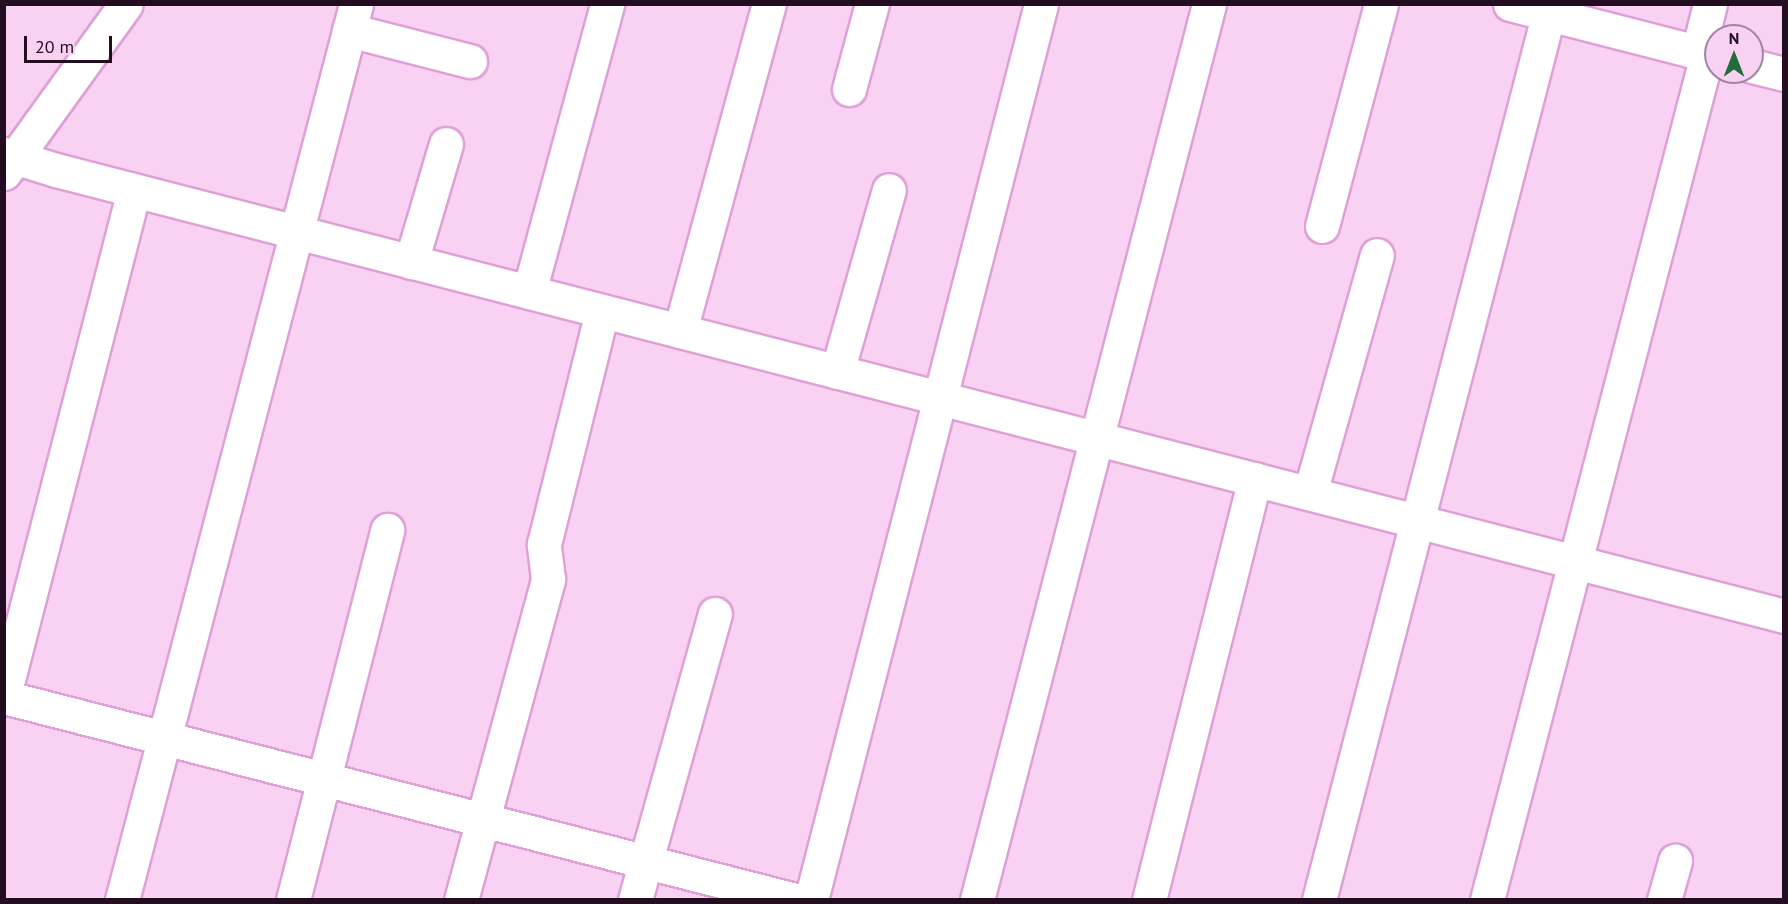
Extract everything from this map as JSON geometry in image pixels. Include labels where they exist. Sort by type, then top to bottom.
[{"type":"street","points":[[126,4],[8,161],[134,190],[1784,615]]},
{"type":"street","points":[[529,292],[607,4]]},
{"type":"street","points":[[680,331],[769,4]]},
{"type":"street","points":[[849,89],[872,4]]},
{"type":"street","points":[[811,900],[1041,4]]},
{"type":"street","points":[[978,900],[1209,4]]},
{"type":"street","points":[[1322,226],[1381,4]]},
{"type":"street","points":[[1510,4],[1550,9],[1704,53]]},
{"type":"street","points":[[1709,24],[1710,4]]},
{"type":"street","points":[[1319,900],[1550,9]]},
{"type":"street","points":[[122,900],[353,17],[470,61]]},
{"type":"street","points":[[1487,900],[1704,66]]},
{"type":"street","points":[[1764,69],[1784,75]]},
{"type":"street","points":[[411,262],[446,144]]},
{"type":"street","points":[[134,190],[4,696],[795,900]]},
{"type":"street","points":[[837,372],[889,190]]},
{"type":"street","points":[[1310,493],[1377,255]]},
{"type":"street","points":[[461,900],[548,579],[544,544],[602,311]]},
{"type":"street","points":[[1149,900],[1255,480]]},
{"type":"street","points":[[293,900],[387,530]]},
{"type":"street","points":[[635,900],[715,614]]},
{"type":"street","points":[[1664,900],[1675,861]]}]
